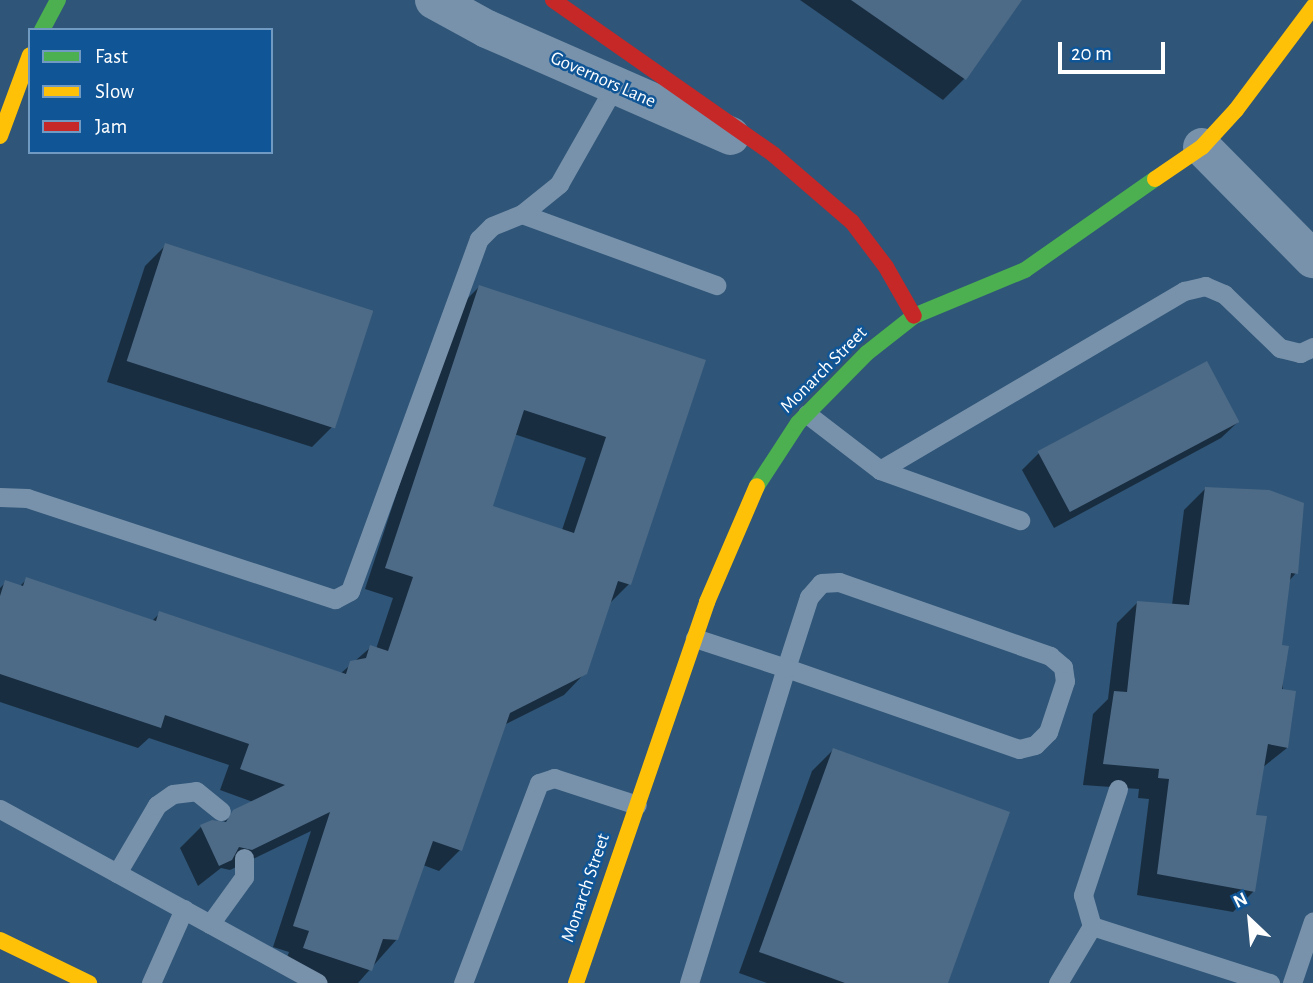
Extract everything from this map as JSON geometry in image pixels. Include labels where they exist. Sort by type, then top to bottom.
[{"type":"street","points":[[43,28],[58,0]]},
{"type":"street","name":"Governors Lane","points":[[434,0],[468,20],[624,71],[774,155],[852,222],[887,267],[914,316]]},
{"type":"street","name":"Governors Lane","points":[[553,0],[624,71]]},
{"type":"street","name":"Monarch Street","points":[[576,983],[695,638],[746,503],[807,414],[867,353],[914,316],[1024,270],[1202,147],[1236,110],[1313,6]]},
{"type":"street","points":[[0,136],[28,60]]},
{"type":"street","points":[[1202,147],[1313,259]]},
{"type":"street","points":[[0,940],[89,983]]},
{"type":"lane","points":[[0,497],[27,498],[335,599],[350,591],[479,239],[492,226],[522,214],[559,184],[624,71]]},
{"type":"lane","points":[[522,214],[716,285]]},
{"type":"lane","points":[[880,470],[1184,291],[1205,286],[1224,294],[1280,348],[1300,353],[1313,347]]},
{"type":"lane","points":[[807,414],[880,470],[1020,520]]},
{"type":"lane","points":[[689,983],[786,668],[809,597],[821,583],[839,582],[1049,656],[1063,667],[1065,681],[1048,732],[1035,745],[1019,749],[786,668],[695,638]]},
{"type":"lane","points":[[463,983],[539,783],[554,778],[637,805]]},
{"type":"lane","points":[[1058,983],[1092,926],[1083,895],[1118,789]]},
{"type":"lane","points":[[117,873],[157,805],[173,794],[196,791],[222,811]]},
{"type":"lane","points":[[0,809],[318,983]]},
{"type":"lane","points":[[210,924],[244,877],[244,858]]},
{"type":"lane","points":[[151,983],[184,909]]},
{"type":"lane","points":[[1292,983],[1313,921]]},
{"type":"lane","points":[[1092,926],[1270,983]]},
{"type":"building","points":[[851,0],[1022,0],[966,80]]},
{"type":"building","points":[[165,243],[373,311],[335,429],[127,361]]},
{"type":"building","points":[[479,285],[706,360],[631,585],[618,581],[587,674],[510,713],[462,851],[433,841],[398,940],[383,939],[372,971],[303,948],[309,931],[293,926],[330,812],[252,850],[239,847],[232,860],[219,866],[200,825],[212,820],[226,822],[233,810],[285,785],[240,769],[249,744],[165,715],[161,728],[0,674],[0,596],[5,580],[23,586],[26,577],[156,621],[159,611],[346,674],[350,661],[366,658],[370,645],[388,651],[413,577],[385,568]],"holes":[[[524,410],[606,437],[574,533],[493,506]]]},
{"type":"building","points":[[1207,361],[1239,422],[1070,512],[1037,451]]},
{"type":"building","points":[[1205,487],[1269,490],[1304,503],[1298,574],[1291,573],[1282,645],[1289,646],[1282,689],[1296,691],[1288,748],[1268,744],[1256,815],[1267,816],[1255,892],[1157,874],[1169,779],[1158,778],[1159,769],[1103,764],[1114,691],[1127,692],[1137,601],[1189,605]]},
{"type":"building","points":[[833,748],[1010,812],[948,983],[845,983],[759,952]]},
{"type":"traffic: fast","points":[[43,28],[58,0]]},
{"type":"traffic: fast","points":[[757,486],[798,423],[867,353],[914,316],[1025,270],[1155,179]]},
{"type":"traffic: slow","points":[[1155,179],[1202,147],[1236,110],[1313,7]]},
{"type":"traffic: slow","points":[[0,136],[28,60]]},
{"type":"traffic: slow","points":[[576,983],[707,602],[757,486]]},
{"type":"traffic: slow","points":[[0,940],[89,983]]},
{"type":"traffic: jam","points":[[553,0],[774,155],[852,222],[886,267],[914,316]]}]
